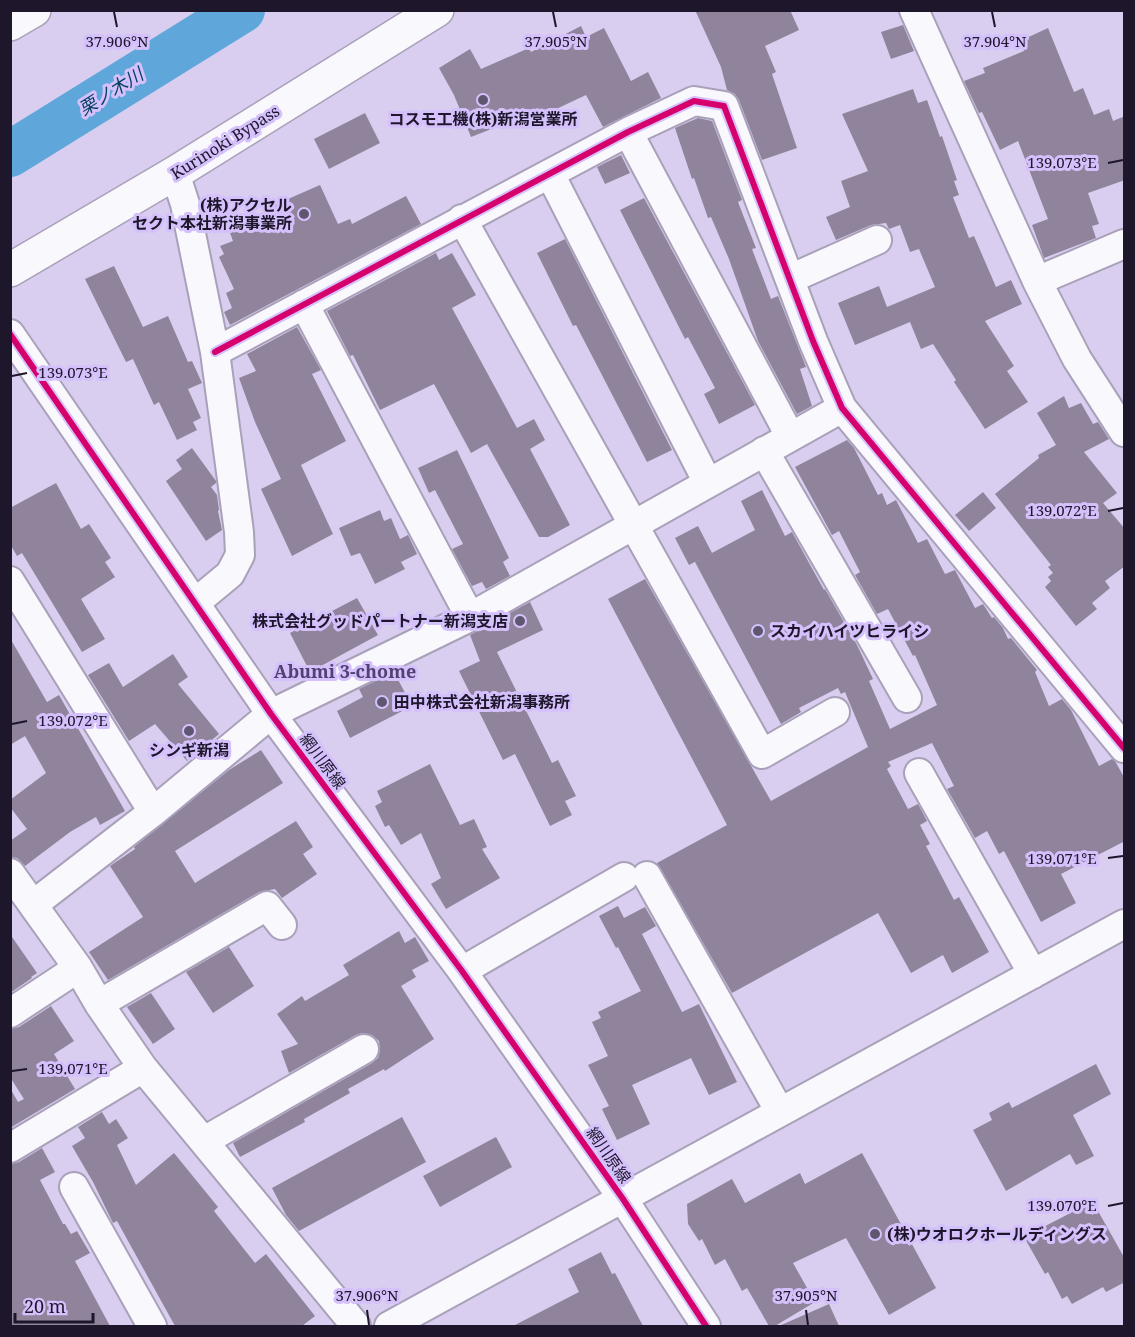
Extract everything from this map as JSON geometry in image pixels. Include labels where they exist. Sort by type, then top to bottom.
[{"type":"highway","points":[[10,24],[34,10]]},
{"type":"highway","name":"Kurinoki Bypass","points":[[10,270],[175,173],[437,10]]},
{"type":"street","points":[[914,10],[1037,281],[1077,359],[1125,432]]},
{"type":"street","points":[[215,352],[628,132],[694,101],[724,106],[842,408],[1125,748]]},
{"type":"street","points":[[628,132],[790,436]]},
{"type":"street","points":[[175,173],[185,204],[215,352],[239,532],[240,555],[230,574],[195,603]]},
{"type":"street","points":[[550,174],[708,483]]},
{"type":"street","points":[[462,219],[762,754],[836,712]]},
{"type":"street","points":[[790,279],[877,240]]},
{"type":"street","points":[[1037,281],[1125,244]]},
{"type":"street","points":[[304,304],[470,617]]},
{"type":"street","name":"網川原線","points":[[10,334],[271,714],[462,971],[623,1199],[706,1326]]},
{"type":"street","points":[[34,904],[153,812],[271,714],[470,617],[842,408]]},
{"type":"street","points":[[764,451],[907,698]]},
{"type":"street","points":[[10,581],[153,812]]},
{"type":"street","points":[[919,773],[1033,974]]},
{"type":"street","points":[[10,873],[78,968],[99,1004],[143,1068],[356,1326]]},
{"type":"street","points":[[462,971],[636,877],[780,1112]]},
{"type":"street","points":[[99,1004],[267,906],[282,925]]},
{"type":"street","points":[[389,1326],[1125,924]]},
{"type":"street","points":[[10,1013],[78,968]]},
{"type":"street","points":[[204,1141],[364,1049]]},
{"type":"street","points":[[10,1148],[143,1068]]},
{"type":"street","points":[[74,1188],[152,1326]]},
{"type":"building","points":[[695,10],[790,10],[799,30],[765,46],[776,72],[772,74],[797,148],[762,160],[739,100],[735,94],[727,90],[721,67]]},
{"type":"building","points":[[903,25],[914,51],[891,59],[881,32]]},
{"type":"building","points":[[581,26],[586,37],[604,28],[631,81],[648,72],[661,98],[603,127],[586,95],[535,119],[532,113],[471,137],[454,95],[439,68],[470,49],[481,69],[529,48],[531,52]]},
{"type":"building","points":[[1048,28],[1074,92],[1083,88],[1094,115],[1109,109],[1113,121],[1125,116],[1125,180],[1088,193],[1099,224],[1092,226],[1096,238],[1044,258],[1032,225],[1048,219],[1018,141],[1000,150],[964,81],[985,73],[983,68],[1024,51],[1020,41]]},
{"type":"building","points":[[913,89],[918,103],[927,100],[940,137],[942,136],[957,180],[954,181],[959,195],[953,197],[969,238],[974,236],[996,287],[1011,280],[1022,304],[985,321],[1014,366],[1007,371],[1028,402],[985,429],[954,382],[956,380],[933,344],[921,349],[910,322],[855,345],[838,303],[879,286],[887,307],[935,287],[919,249],[910,252],[900,225],[889,229],[886,223],[871,225],[836,240],[826,217],[850,207],[841,181],[868,171],[842,114]]},
{"type":"building","points":[[365,113],[380,143],[329,169],[314,139]]},
{"type":"building","points":[[698,118],[712,121],[742,200],[738,202],[756,248],[752,249],[771,299],[778,296],[806,367],[800,369],[812,406],[797,414],[758,341],[729,259],[711,217],[708,218],[694,178],[692,179],[675,128]]},
{"type":"building","points":[[621,155],[630,173],[605,184],[597,167]]},
{"type":"building","points":[[320,185],[338,224],[350,219],[352,224],[406,196],[421,224],[230,325],[224,312],[232,308],[226,293],[234,289],[219,257],[224,254],[220,246],[233,241],[229,230],[274,210],[272,206]]},
{"type":"building","points":[[644,198],[755,405],[719,424],[704,394],[715,388],[688,337],[685,339],[620,210]]},
{"type":"building","points":[[565,239],[672,450],[647,462],[576,325],[573,326],[537,253]]},
{"type":"building","points":[[436,253],[439,260],[452,253],[476,295],[452,308],[517,428],[534,419],[545,440],[530,449],[570,525],[548,537],[539,537],[487,444],[471,453],[434,384],[380,410],[353,355],[350,356],[327,311]]},
{"type":"building","points":[[114,266],[143,327],[168,316],[188,362],[192,361],[202,383],[188,389],[201,418],[193,422],[197,430],[177,440],[159,402],[154,405],[133,359],[126,362],[85,279]]},
{"type":"building","points":[[297,327],[321,370],[312,374],[346,441],[301,465],[333,534],[292,556],[261,489],[281,479],[255,422],[239,378],[256,371],[247,354]]},
{"type":"building","points":[[1064,396],[1069,408],[1081,403],[1093,424],[1098,422],[1109,439],[1084,452],[1117,493],[1103,503],[1125,529],[1125,566],[1105,581],[1110,588],[1092,603],[1097,609],[1076,626],[1045,587],[1051,581],[1048,577],[1053,573],[1048,567],[1051,565],[995,494],[1039,458],[1038,455],[1056,445],[1037,413]]},
{"type":"building","points":[[847,440],[854,448],[878,495],[882,493],[887,505],[896,500],[918,543],[927,539],[945,574],[955,570],[975,608],[983,604],[992,618],[994,617],[1003,628],[1008,639],[1011,638],[1037,670],[1035,672],[1049,706],[1062,699],[1071,710],[1099,766],[1112,759],[1115,761],[1125,779],[1125,841],[1061,874],[1076,903],[1041,922],[1004,851],[999,854],[987,831],[975,838],[947,789],[954,786],[932,743],[888,762],[891,766],[887,769],[908,809],[918,804],[927,821],[920,825],[930,844],[926,846],[954,900],[959,897],[989,952],[952,973],[943,955],[911,973],[878,913],[732,993],[657,863],[727,825],[608,599],[645,579],[771,801],[868,747],[845,692],[841,694],[838,688],[799,708],[801,712],[781,724],[695,562],[755,530],[741,501],[762,490],[785,536],[792,532],[857,645],[873,679],[869,681],[890,729],[937,705],[915,655],[913,656],[888,609],[877,614],[855,575],[860,572],[839,531],[832,535],[795,467]]},
{"type":"building","points":[[192,448],[216,481],[211,487],[217,495],[222,530],[206,541],[166,481],[182,469],[176,460]]},
{"type":"building","points":[[457,450],[509,558],[503,562],[510,576],[486,589],[482,582],[472,586],[452,549],[463,544],[435,490],[429,493],[418,468]]},
{"type":"building","points":[[56,483],[81,529],[89,524],[111,558],[105,562],[115,577],[81,599],[105,639],[82,652],[22,553],[17,556],[10,544],[10,508]]},
{"type":"building","points":[[983,492],[996,508],[969,531],[955,515]]},
{"type":"building","points":[[380,510],[384,521],[391,518],[400,539],[408,535],[417,554],[401,562],[405,569],[375,584],[360,553],[351,556],[339,528]]},
{"type":"building","points":[[698,526],[712,553],[689,565],[675,538]]},
{"type":"building","points":[[357,598],[378,635],[310,672],[290,633]]},
{"type":"building","points":[[530,602],[543,630],[497,652],[552,763],[558,760],[576,796],[565,801],[572,815],[550,826],[515,754],[503,760],[459,671],[480,661],[470,635]]},
{"type":"building","points":[[10,638],[47,702],[59,695],[125,811],[100,825],[96,817],[70,832],[25,866],[17,858],[10,857],[10,841],[27,829],[10,807],[10,800],[46,773],[25,736],[10,745]]},
{"type":"building","points":[[173,654],[188,677],[178,684],[219,734],[187,761],[155,724],[129,741],[88,675],[109,663],[123,687]]},
{"type":"building","name":"田中株式会社新潟事務所","points":[[394,672],[412,706],[350,738],[337,711],[363,697],[359,689]]},
{"type":"building","points":[[261,750],[283,783],[175,851],[195,883],[296,821],[313,847],[303,854],[317,874],[282,898],[275,889],[259,892],[108,980],[89,952],[143,917],[110,866],[135,849],[134,847],[229,770]]},
{"type":"building","points":[[430,764],[460,825],[474,819],[487,847],[482,849],[500,878],[446,909],[431,884],[441,878],[421,833],[401,845],[389,825],[385,827],[375,806],[382,802],[377,791]]},
{"type":"building","points":[[618,906],[624,918],[645,907],[656,926],[642,934],[682,1012],[699,1004],[737,1082],[709,1095],[691,1058],[632,1085],[650,1124],[617,1140],[602,1109],[609,1106],[588,1065],[608,1056],[592,1022],[601,1018],[598,1012],[641,991],[599,916]]},
{"type":"building","points":[[399,931],[405,943],[415,937],[429,961],[412,970],[416,977],[401,986],[434,1039],[385,1071],[384,1069],[348,1089],[350,1093],[304,1119],[305,1122],[240,1157],[233,1143],[378,1058],[379,1041],[372,1035],[363,1033],[289,1073],[281,1051],[298,1044],[277,1014],[302,996],[305,1001],[349,975],[343,965]]},
{"type":"building","points":[[10,934],[37,973],[10,993]]},
{"type":"building","points":[[229,947],[254,986],[213,1013],[186,972]]},
{"type":"building","points":[[151,993],[175,1029],[153,1044],[127,1007]]},
{"type":"building","points":[[51,1006],[74,1041],[54,1054],[75,1089],[10,1128],[10,1088],[18,1102],[24,1099],[10,1077],[10,1029],[19,1027]]},
{"type":"building","points":[[1096,1064],[1111,1094],[1073,1115],[1094,1156],[1076,1165],[1070,1154],[1006,1191],[973,1130],[992,1120],[989,1113],[1009,1102],[1012,1108]]},
{"type":"building","points":[[102,1112],[109,1124],[116,1119],[128,1138],[117,1145],[136,1185],[174,1153],[218,1207],[214,1211],[255,1263],[266,1254],[315,1316],[302,1326],[175,1326],[117,1221],[113,1223],[72,1146],[85,1138],[78,1127]]},
{"type":"building","points":[[402,1117],[426,1162],[299,1231],[286,1215],[272,1188]]},
{"type":"building","points":[[496,1137],[512,1167],[440,1207],[423,1176]]},
{"type":"building","points":[[42,1148],[55,1172],[40,1180],[63,1224],[71,1234],[77,1231],[90,1253],[75,1261],[110,1326],[10,1326],[10,1164],[19,1162]]},
{"type":"building","points":[[862,1153],[936,1288],[889,1315],[846,1238],[793,1263],[815,1302],[775,1326],[769,1326],[747,1288],[742,1291],[725,1259],[715,1265],[702,1239],[699,1241],[688,1224],[687,1204],[732,1179],[745,1203],[800,1173],[805,1184]]},
{"type":"building","points":[[1086,1205],[1092,1215],[1098,1211],[1125,1259],[1125,1282],[1106,1292],[1103,1287],[1072,1304],[1067,1296],[1062,1299],[1048,1272],[1045,1274],[1024,1237]]},
{"type":"building","points":[[601,1252],[612,1274],[615,1273],[643,1326],[513,1326],[579,1292],[568,1269]]},
{"type":"building","points":[[829,1304],[839,1326],[779,1326]]},
{"type":"waterway","name":"栗ノ木川","points":[[10,154],[242,10]]},
{"type":"cycle path","points":[[215,352],[628,132],[694,101],[724,106],[813,341],[842,408],[1124,748]]},
{"type":"cycle path","points":[[10,334],[271,714],[462,971],[623,1199],[706,1326]]},
{"type":"place","name":"コスモ工機(株)新潟営業所","points":[[483,100]]},
{"type":"place","name":"(株)アクセル セクト本社新潟事業所","points":[[304,214]]},
{"type":"place","name":"株式会社グッドパートナー新潟支店","points":[[520,621]]},
{"type":"place","name":"スカイハイツヒライシ","points":[[758,631]]},
{"type":"place","name":"田中株式会社新潟事務所","points":[[382,702]]},
{"type":"place","name":"シンギ新潟","points":[[189,731]]},
{"type":"place","name":"(株)ウオロクホールディングス","points":[[875,1234]]},
{"type":"district","name":"Abumi 3-chome","points":[[345,672]]}]
